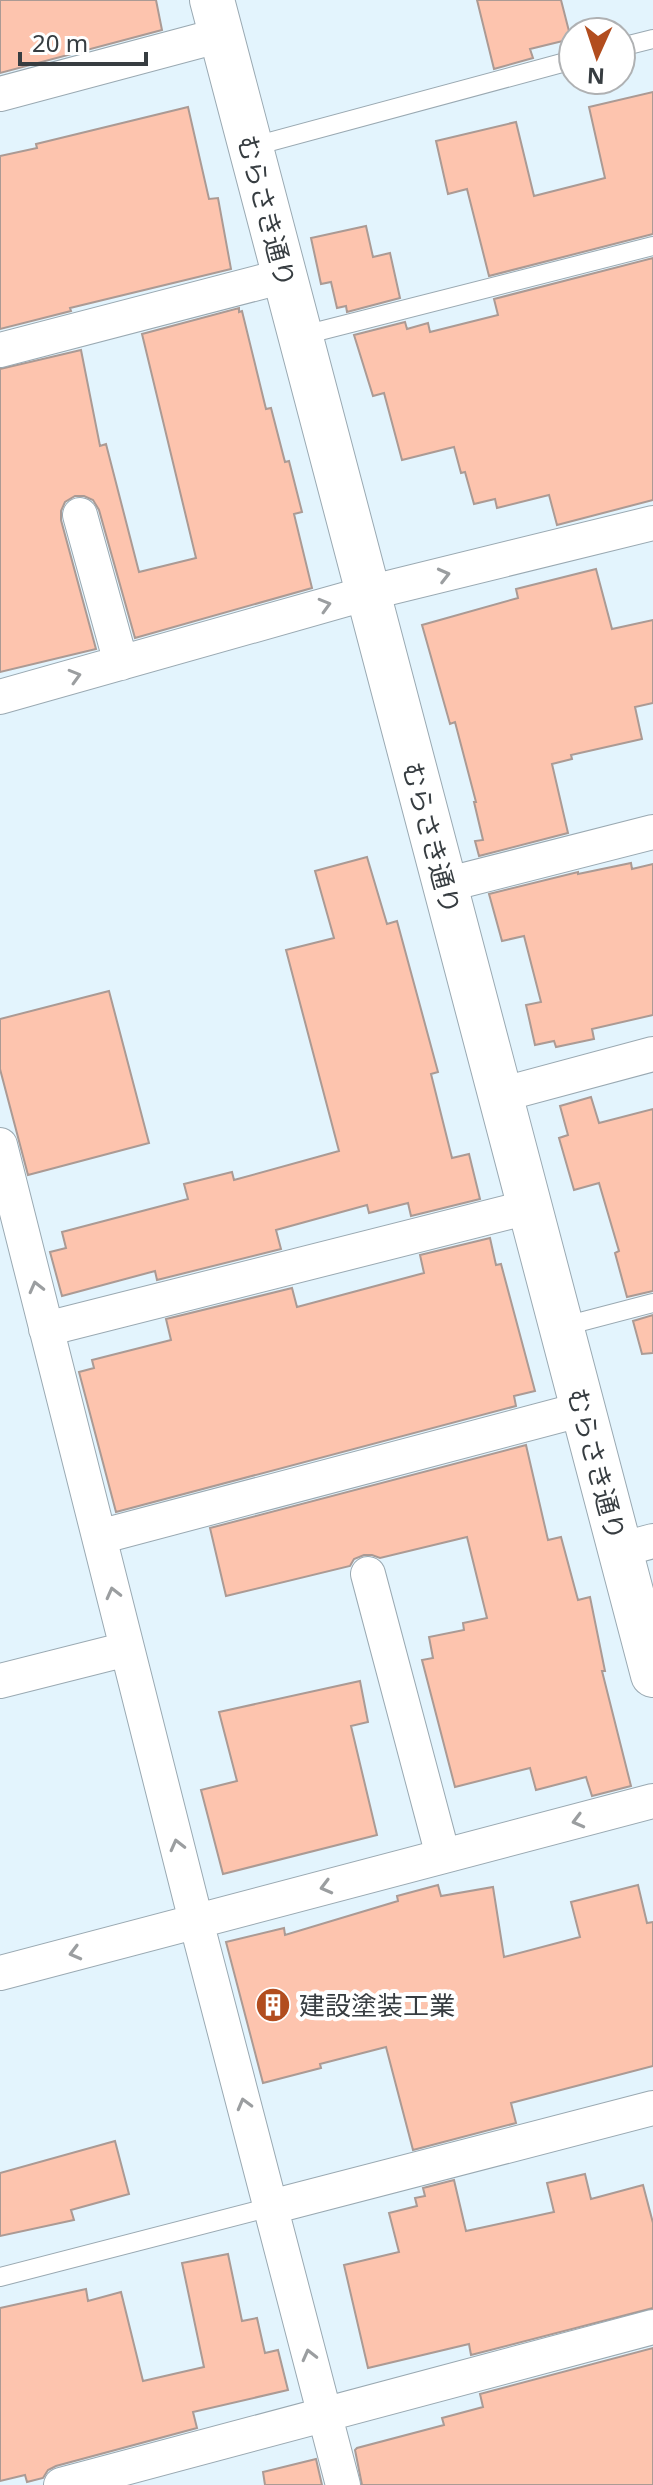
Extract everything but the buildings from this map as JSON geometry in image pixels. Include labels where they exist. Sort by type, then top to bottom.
[{"type":"street","points":[[0,94],[216,17]]},
{"type":"street","name":"むらさき通り","points":[[216,17],[583,1409],[637,1545],[653,1675]]},
{"type":"street","points":[[0,350],[284,276]]},
{"type":"street","points":[[80,515],[121,663]]},
{"type":"street","points":[[0,697],[368,593],[653,523]]},
{"type":"street","points":[[445,885],[653,832]]},
{"type":"street","points":[[500,1095],[653,1054]]},
{"type":"street","points":[[0,1145],[6,1196],[46,1329],[343,2485]]},
{"type":"street","points":[[46,1329],[529,1207]]},
{"type":"street","points":[[99,1537],[583,1409]]},
{"type":"street","points":[[368,1574],[443,1856]]},
{"type":"street","points":[[0,1681],[127,1649]]},
{"type":"street","points":[[0,1973],[653,1801]]},
{"type":"street","points":[[271,2207],[653,2108]]},
{"type":"street","points":[[61,2485],[653,2327]]},
{"type":"lane","points":[[250,148],[557,64]]},
{"type":"lane","points":[[300,336],[653,246]]},
{"type":"lane","points":[[561,1327],[653,1303]]},
{"type":"lane","points":[[0,2277],[271,2207]]},
{"type":"place","name":"建設塗装工業","points":[[273,2005]]}]
